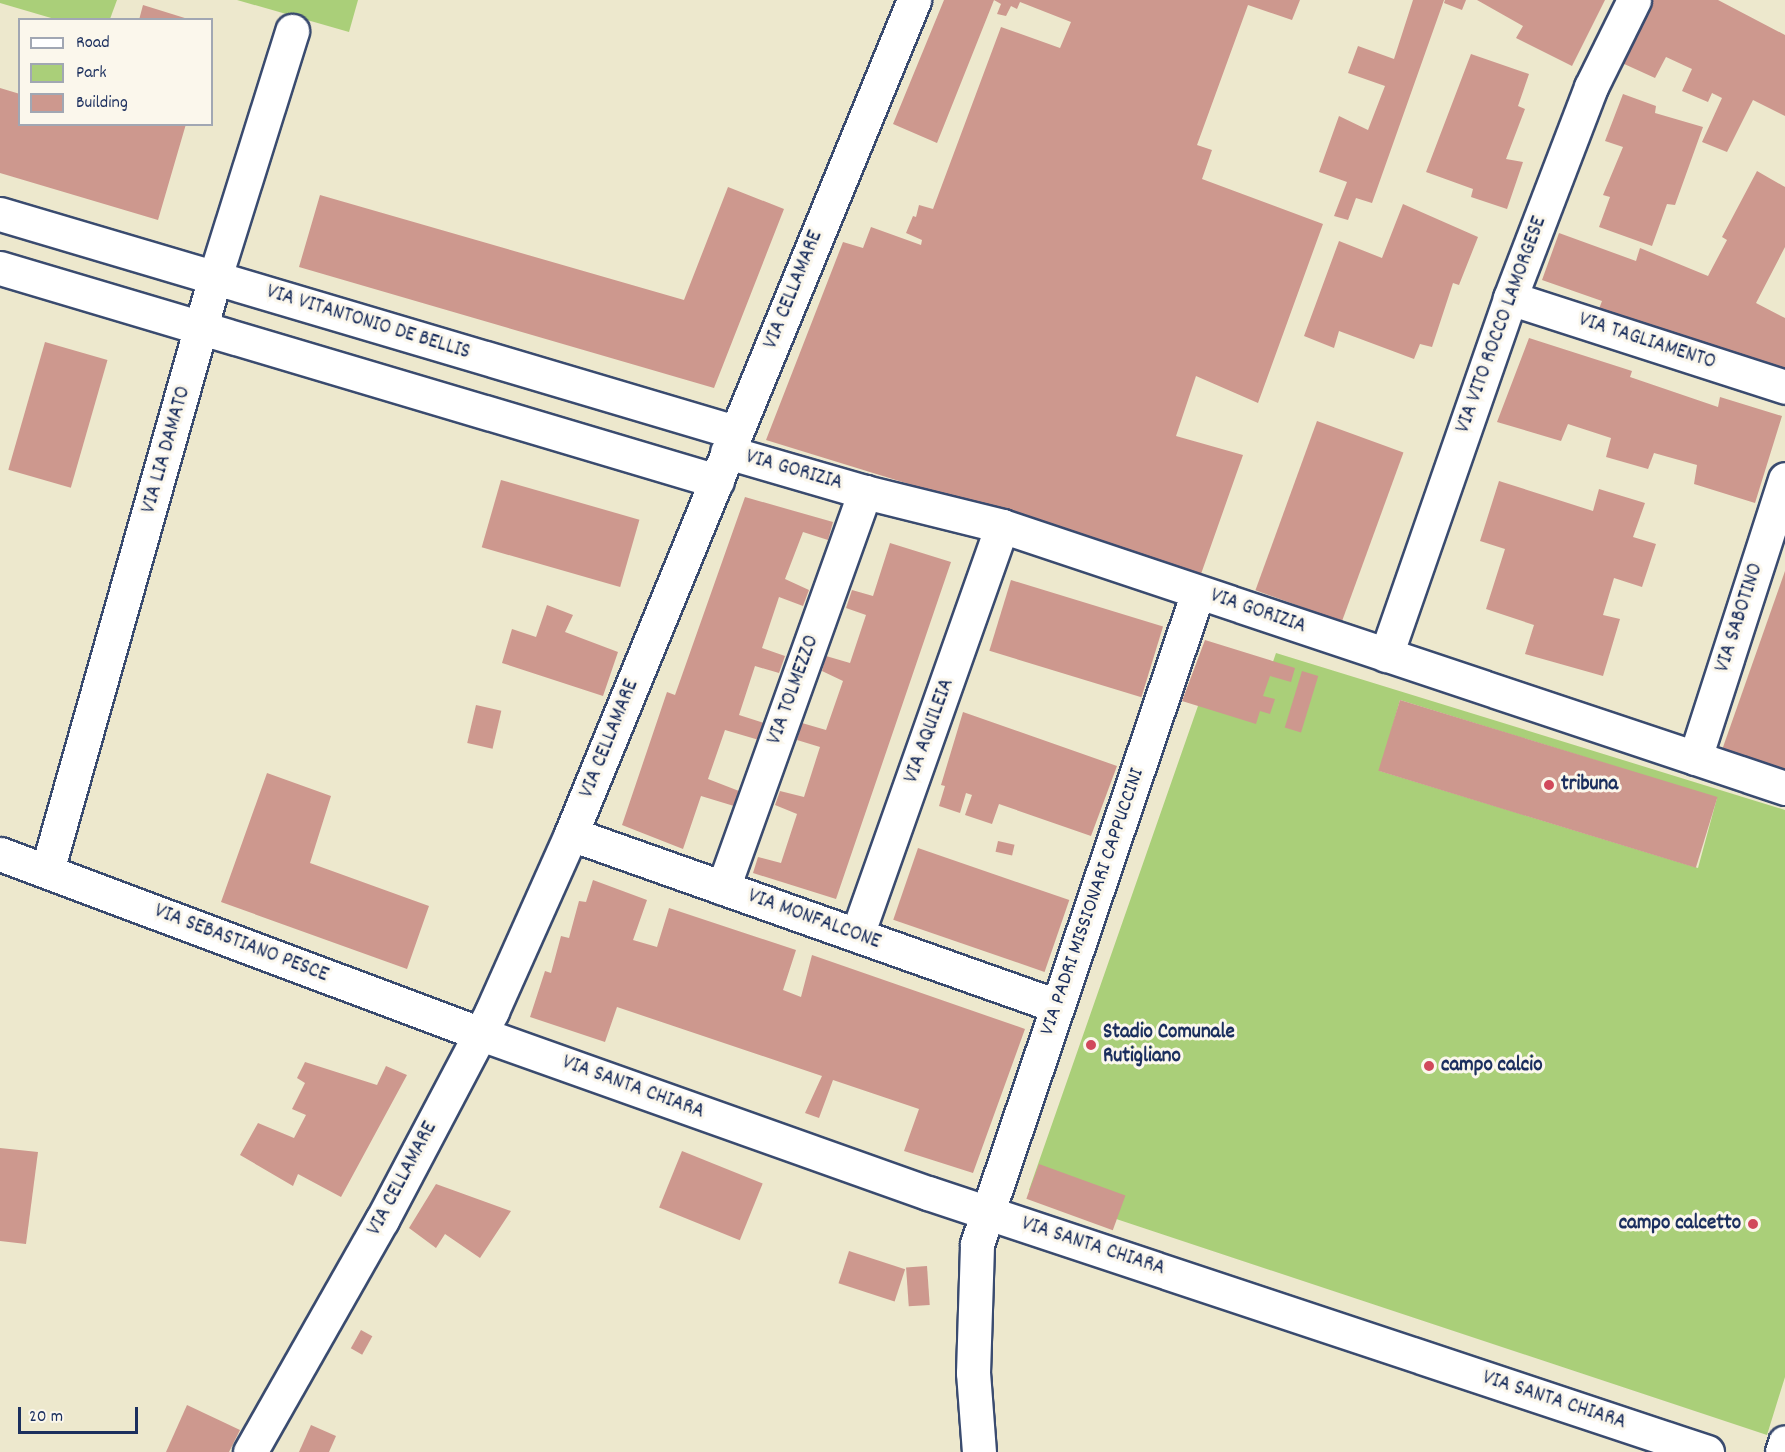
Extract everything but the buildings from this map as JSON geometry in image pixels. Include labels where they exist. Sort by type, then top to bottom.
[{"type":"street","name":"VIA CELLAMARE","points":[[250,1452],[382,1220],[481,1034],[571,834],[914,0]]},
{"type":"street","name":"VIA VITO ROCCO LAMORGESE","points":[[1386,655],[1510,298],[1591,87],[1634,0]]},
{"type":"street","name":"VIA LIA DAMATO","points":[[46,871],[215,277],[292,31]]},
{"type":"street","name":"VIA VITANTONIO DE BELLIS","points":[[0,214],[215,277],[727,455]]},
{"type":"street","points":[[0,268],[202,327],[727,455]]},
{"type":"street","name":"VIA TAGLIAMENTO","points":[[1510,298],[1785,387]]},
{"type":"street","name":"VIA GORIZIA","points":[[727,455],[1002,526],[1785,788]]},
{"type":"street","name":"VIA SABOTINO","points":[[1695,758],[1785,479]]},
{"type":"street","name":"VIA TOLMEZZO","points":[[723,888],[865,492]]},
{"type":"street","name":"VIA AQUILEIA","points":[[857,935],[1002,526]]},
{"type":"street","name":"VIA PADRI MISSIONARI CAPPUCCINI","points":[[979,1452],[973,1373],[977,1244],[1198,592]]},
{"type":"street","name":"VIA MONFALCONE","points":[[571,834],[1057,1006]]},
{"type":"street","name":"VIA SEBASTIANO PESCE","points":[[0,854],[481,1034]]},
{"type":"street","name":"VIA SANTA CHIARA","points":[[481,1034],[928,1193],[1707,1452]]},
{"type":"street","points":[[1782,1452],[1785,1442]]},
{"type":"green space","points":[[0,0],[117,0],[110,18],[51,18],[0,3]]},
{"type":"green space","points":[[237,0],[358,0],[349,32]]},
{"type":"green space","name":"campo calcio","points":[[1276,653],[1785,810],[1785,1377],[1767,1435],[1029,1190],[1199,703],[1253,720]],"holes":[[[1400,700],[1717,798],[1698,868],[1380,771]]]},
{"type":"place","name":"tribuna","points":[[1549,785]]},
{"type":"place","name":"Stadio Comunale Rutigliano","points":[[1091,1045]]},
{"type":"place","name":"campo calcio","points":[[1429,1066]]},
{"type":"place","name":"campo calcetto","points":[[1753,1224]]}]
